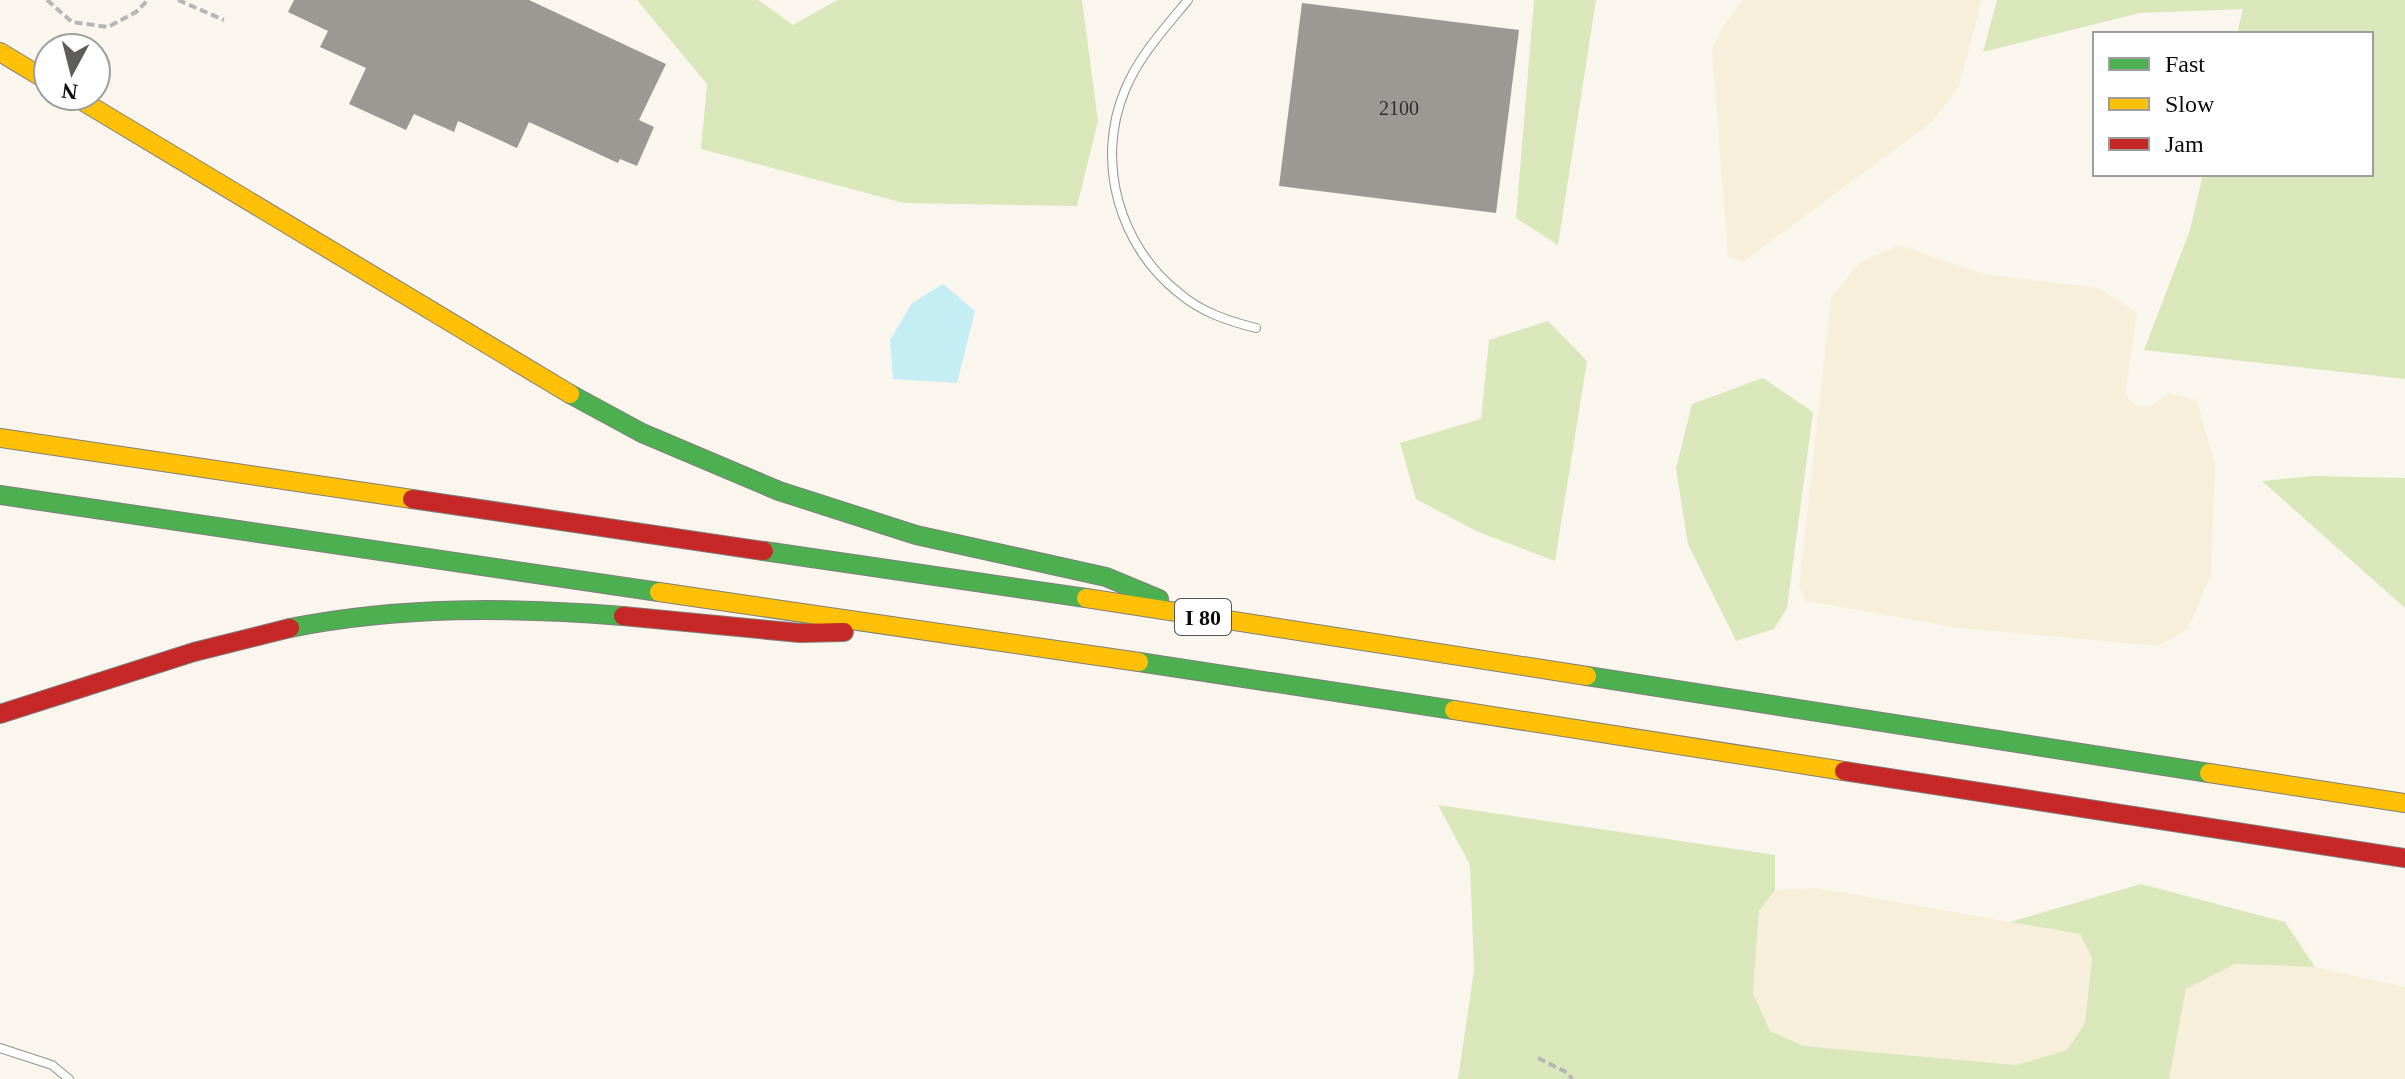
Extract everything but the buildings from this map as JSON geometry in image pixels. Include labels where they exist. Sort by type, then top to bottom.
[{"type":"highway","points":[[3,52],[32,71]]},
{"type":"highway","points":[[100,112],[539,377],[642,433],[779,491],[916,535],[1106,577],[1208,618]]},
{"type":"highway","name":"I 80","points":[[0,438],[1069,595],[2405,803]]},
{"type":"highway","name":"I 80","points":[[0,495],[920,629],[2405,858]]},
{"type":"highway","points":[[0,714],[248,636],[323,621],[393,613],[516,610],[800,633],[920,629]]},
{"type":"lane","points":[[1188,0],[1145,53],[1124,90],[1113,137],[1112,168],[1117,198],[1138,248],[1157,273],[1179,294],[1227,320],[1256,328]]},
{"type":"lane","points":[[0,1048],[52,1065],[69,1079]]},
{"type":"path","points":[[47,0],[72,22],[108,27],[136,12],[148,0]]},
{"type":"path","points":[[178,0],[224,20]]},
{"type":"path","points":[[1538,1058],[1568,1073],[1572,1079]]},
{"type":"shaded area","points":[[1743,0],[1982,0],[1959,86],[1933,121],[1743,262],[1728,257],[1712,49],[1724,24]]},
{"type":"shaded area","points":[[1899,245],[1984,274],[2098,288],[2137,313],[2125,395],[2136,406],[2151,406],[2169,393],[2197,400],[2215,465],[2211,574],[2188,629],[2159,646],[1959,628],[1806,601],[1799,587],[1831,298],[1859,263]]},
{"type":"shaded area","points":[[1817,888],[2080,934],[2092,958],[2085,1023],[2067,1050],[2016,1065],[1804,1046],[1770,1031],[1753,993],[1759,911],[1775,890]]},
{"type":"shaded area","points":[[2235,964],[2315,967],[2405,987],[2405,1079],[2169,1079],[2186,989]]},
{"type":"green space","points":[[637,0],[758,0],[793,25],[837,0],[1082,0],[1098,121],[1077,206],[904,203],[701,149],[707,84]]},
{"type":"green space","points":[[1534,0],[1596,0],[1558,245],[1516,218]]},
{"type":"green space","points":[[1997,0],[2405,0],[2405,379],[2144,350],[2190,230],[2203,176],[2373,176],[2373,32],[2237,32],[2243,9],[2140,13],[1983,52]]},
{"type":"green space","points":[[1548,321],[1587,361],[1555,561],[1476,531],[1416,499],[1400,443],[1481,419],[1489,340]]},
{"type":"green space","points":[[1763,378],[1813,412],[1787,608],[1774,629],[1736,641],[1688,544],[1676,469],[1692,404]]},
{"type":"green space","points":[[2313,476],[2405,478],[2405,608],[2262,481]]},
{"type":"green space","points":[[1438,805],[1775,855],[1775,890],[1759,911],[1753,993],[1770,1031],[1804,1046],[2016,1065],[2067,1050],[2085,1023],[2092,958],[2080,934],[2010,922],[2141,884],[2285,922],[2315,967],[2235,964],[2186,989],[2169,1079],[1458,1079],[1474,970],[1470,865]]},
{"type":"water","points":[[943,284],[975,311],[957,383],[893,379],[890,340],[912,303]]},
{"type":"traffic: fast","points":[[570,394],[642,433],[779,491],[916,535],[1106,577],[1159,599]]},
{"type":"traffic: fast","points":[[0,495],[659,592]]},
{"type":"traffic: fast","points":[[764,551],[1086,598]]},
{"type":"traffic: fast","points":[[290,628],[373,616],[456,610],[623,616]]},
{"type":"traffic: fast","points":[[1139,662],[1454,710]]},
{"type":"traffic: fast","points":[[1587,676],[2209,773]]},
{"type":"traffic: slow","points":[[0,52],[32,71]]},
{"type":"traffic: slow","points":[[101,112],[570,394]]},
{"type":"traffic: slow","points":[[0,438],[412,499]]},
{"type":"traffic: slow","points":[[659,592],[1139,662]]},
{"type":"traffic: slow","points":[[1086,598],[1587,676]]},
{"type":"traffic: slow","points":[[1454,710],[1844,771]]},
{"type":"traffic: slow","points":[[2209,773],[2405,803]]},
{"type":"traffic: jam","points":[[412,499],[764,551]]},
{"type":"traffic: jam","points":[[623,616],[800,633],[844,632]]},
{"type":"traffic: jam","points":[[0,714],[194,652],[290,628]]},
{"type":"traffic: jam","points":[[1844,771],[2405,858]]}]
